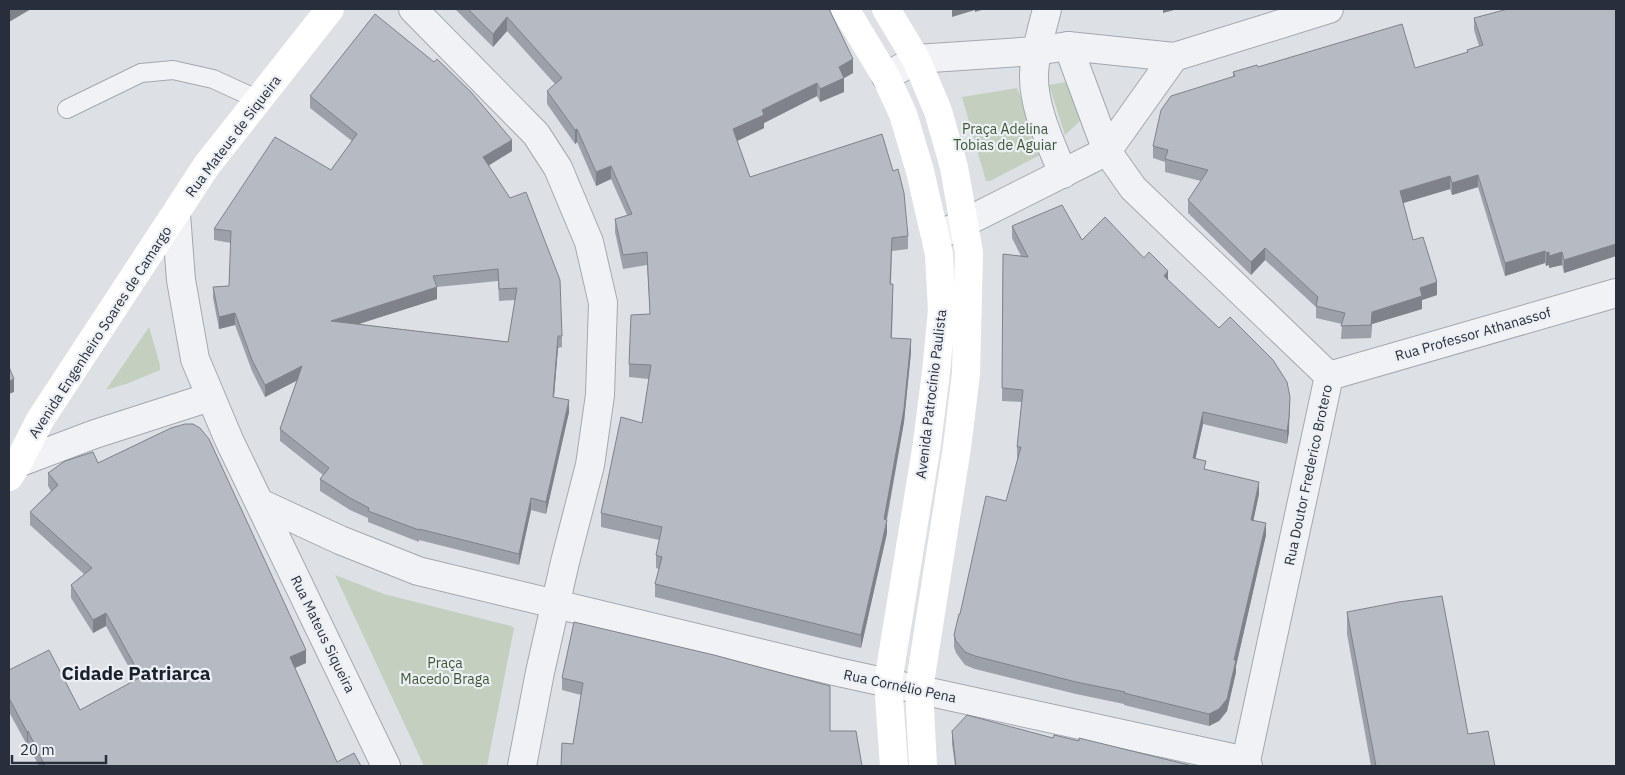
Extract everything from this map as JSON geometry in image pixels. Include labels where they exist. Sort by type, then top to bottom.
[{"type":"street","name":"Rua Mateus de Siqueira","points":[[176,214],[208,165],[330,9]]},
{"type":"street","points":[[413,9],[536,134],[558,168],[589,242],[603,303],[600,395],[590,465],[540,672],[522,766]]},
{"type":"street","name":"Avenida Patrocínio Paulista","points":[[845,9],[886,77],[902,114],[920,171],[939,254],[942,310],[936,372],[927,443],[888,682],[894,766]]},
{"type":"street","name":"Avenida Patrocínio Paulista","points":[[886,9],[916,59],[938,111],[954,167],[970,253],[966,374],[957,447],[919,690],[923,766]]},
{"type":"street","points":[[1047,9],[1036,50],[1034,75],[1036,102],[1062,174]]},
{"type":"street","points":[[886,77],[916,59],[1068,46],[1174,57],[1330,9]]},
{"type":"street","points":[[1068,46],[1107,151]]},
{"type":"street","points":[[936,236],[964,224],[1107,151],[1174,57]]},
{"type":"street","name":"Rua Doutor Frederico Brotero","points":[[1107,151],[1133,188],[1330,376],[1247,764]]},
{"type":"street","points":[[176,214],[181,280],[195,359],[229,440],[260,502],[340,540],[418,571],[556,603]]},
{"type":"street","name":"Avenida Engenheiro Soares de Camargo","points":[[14,470],[40,420],[176,214]]},
{"type":"street","name":"Rua Professor Athanassof","points":[[1330,376],[1616,293]]},
{"type":"street","points":[[14,470],[95,434],[210,397]]},
{"type":"street","name":"Rua Mateus Siqueira","points":[[260,502],[386,766]]},
{"type":"street","name":"Rua Cornélio Pena","points":[[556,603],[838,672],[1247,764]]},
{"type":"lane","points":[[67,109],[140,73],[173,70],[214,79],[259,100]]},
{"type":"green space","name":"Praça Adelina Tobias de Aguiar","points":[[1066,82],[1081,120],[1065,135],[1049,85]]},
{"type":"green space","name":"Praça Adelina Tobias de Aguiar","points":[[1017,88],[1044,153],[990,181],[986,181],[962,97]]},
{"type":"green space","points":[[149,327],[160,370],[106,390]]},
{"type":"green space","name":"Praça Macedo Braga","points":[[335,575],[384,594],[514,628],[487,766],[424,766]]},
{"type":"building","points":[[468,9],[829,9],[853,59],[839,67],[844,78],[820,89],[817,83],[762,110],[764,115],[733,129],[750,177],[882,134],[893,171],[898,169],[904,193],[908,236],[892,238],[890,284],[893,284],[891,338],[911,339],[904,409],[884,519],[887,520],[861,635],[655,584],[662,557],[656,555],[662,527],[601,513],[621,417],[642,423],[651,365],[629,364],[631,315],[650,314],[647,252],[623,255],[615,219],[632,214],[611,166],[596,172],[577,129],[575,130],[547,91],[562,78],[507,17],[493,34]]},
{"type":"building","points":[[1508,9],[1615,9],[1616,11],[1616,244],[1564,260],[1562,252],[1549,256],[1549,252],[1546,253],[1545,251],[1505,263],[1478,175],[1452,183],[1450,176],[1400,191],[1413,240],[1423,237],[1437,282],[1420,288],[1422,296],[1372,312],[1371,325],[1341,326],[1345,313],[1316,306],[1318,297],[1265,248],[1251,262],[1188,200],[1208,170],[1165,159],[1168,150],[1153,146],[1161,110],[1171,96],[1235,76],[1233,72],[1257,65],[1258,67],[1402,24],[1415,68],[1468,52],[1467,50],[1483,45],[1474,18]]},
{"type":"building","points":[[375,14],[434,62],[437,59],[471,92],[512,140],[483,157],[510,198],[526,192],[560,280],[562,336],[558,336],[553,397],[569,400],[546,502],[531,498],[519,554],[419,530],[368,511],[369,508],[320,479],[329,468],[280,429],[302,366],[265,385],[252,360],[235,313],[219,317],[213,287],[229,286],[231,231],[214,229],[275,137],[331,170],[357,134],[310,96]],"holes":[[[498,269],[499,289],[517,288],[508,342],[331,321],[437,287],[433,276]]]},
{"type":"building","points":[[1062,205],[1082,240],[1105,217],[1144,258],[1149,252],[1168,271],[1164,276],[1219,328],[1230,317],[1273,360],[1287,382],[1290,397],[1287,431],[1203,412],[1193,458],[1206,461],[1204,469],[1259,482],[1251,520],[1266,523],[1234,660],[1236,660],[1227,699],[1219,709],[1209,714],[975,656],[965,652],[956,641],[954,635],[986,496],[1006,501],[1021,447],[1017,447],[1023,390],[1002,388],[1003,254],[1028,257],[1012,226]]},
{"type":"building","points":[[9,367],[14,379],[9,381]]},
{"type":"building","points":[[193,424],[200,428],[209,439],[306,650],[290,657],[337,762],[354,753],[361,766],[45,766],[9,698],[9,670],[49,650],[80,710],[141,677],[106,613],[93,620],[71,585],[92,568],[30,512],[58,485],[48,473],[65,461],[93,452],[98,463],[171,428]]},
{"type":"building","points":[[1442,596],[1468,734],[1488,731],[1495,766],[1376,766],[1347,612]]},
{"type":"building","points":[[574,622],[714,655],[830,686],[830,731],[856,731],[862,766],[561,766],[562,743],[573,744],[583,683],[562,678]]},
{"type":"building","points":[[967,715],[1053,738],[1054,735],[1079,741],[1079,738],[1193,766],[956,766],[952,731]]},
{"type":"district","name":"Cidade Patriarca","points":[[136,673]]}]
